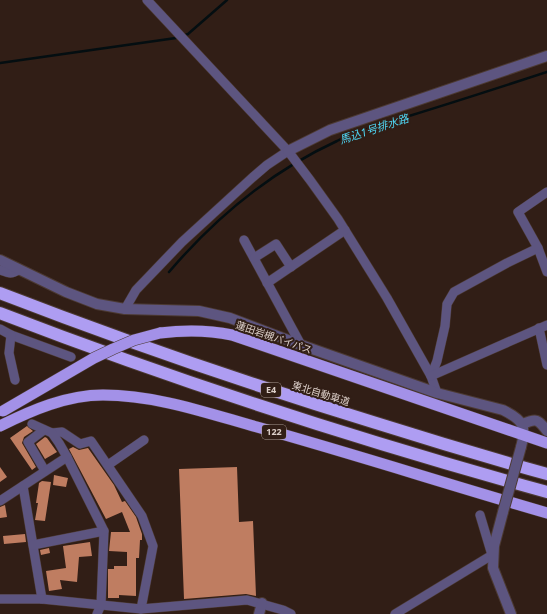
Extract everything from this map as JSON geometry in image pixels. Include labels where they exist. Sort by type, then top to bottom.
[{"type":"highway","name":"東北自動車道","points":[[0,291],[14,298],[158,352],[296,398],[506,463],[547,474]]},
{"type":"highway","name":"E4","points":[[0,313],[234,397],[426,457],[547,492]]},
{"type":"highway","name":"蓮田岩槻バイパス","points":[[2,411],[94,358],[134,340],[160,333],[180,330],[200,331],[232,335],[547,443]]},
{"type":"highway","name":"122","points":[[0,426],[28,412],[71,399],[104,395],[135,397],[175,404],[283,434],[547,513]]},
{"type":"street","points":[[147,0],[288,151],[345,230],[387,298],[431,376],[437,393]]},
{"type":"street","points":[[125,309],[136,290],[182,242],[253,176],[288,151],[330,130],[547,56]]},
{"type":"street","points":[[547,192],[518,212],[538,248],[547,272]]},
{"type":"street","points":[[267,283],[345,230]]},
{"type":"street","points":[[244,240],[301,345]]},
{"type":"street","points":[[254,258],[276,244],[291,267]]},
{"type":"street","points":[[431,376],[437,361],[445,326],[447,304],[454,292],[538,248]]},
{"type":"street","points":[[0,260],[66,292],[97,304],[125,309],[199,311],[230,318],[437,393],[503,410],[512,414],[523,424],[525,430],[524,436],[492,555],[397,614],[386,614]]},
{"type":"street","points":[[0,270],[10,274],[19,269]]},
{"type":"street","points":[[431,376],[543,326],[547,365]]},
{"type":"street","points":[[0,329],[11,336],[72,357]]},
{"type":"street","points":[[11,336],[9,353],[15,380]]},
{"type":"street","points":[[523,424],[536,420],[547,430]]},
{"type":"street","points":[[32,424],[48,432],[59,442],[104,531],[99,610]]},
{"type":"street","points":[[45,471],[28,442],[48,432],[62,432],[80,444],[91,440],[142,516],[153,546],[141,608]]},
{"type":"street","points":[[108,465],[144,440]]},
{"type":"street","points":[[0,501],[67,457]]},
{"type":"street","points":[[23,486],[42,599]]},
{"type":"street","points":[[480,515],[492,555],[493,568],[511,614]]},
{"type":"street","points":[[33,545],[104,531]]},
{"type":"street","points":[[0,599],[42,599],[99,610],[126,611],[141,608],[247,600],[262,603],[291,614]]},
{"type":"street","points":[[259,614],[262,603]]},
{"type":"building","points":[[27,426],[33,431],[24,437],[22,443],[36,467],[32,470],[10,438]]},
{"type":"building","points":[[45,437],[57,452],[45,459],[36,444]]},
{"type":"building","points":[[73,447],[79,450],[88,448],[114,485],[122,502],[125,501],[136,517],[142,534],[142,540],[140,540],[139,558],[136,558],[136,596],[119,595],[119,598],[108,598],[108,569],[114,569],[114,566],[127,566],[127,552],[109,551],[111,532],[130,532],[122,512],[106,519],[69,449]]},
{"type":"building","points":[[0,467],[7,477],[0,482]]},
{"type":"building","points":[[237,467],[239,522],[253,521],[256,596],[246,594],[184,599],[179,469]]},
{"type":"building","points":[[54,475],[68,478],[66,487],[53,485]]},
{"type":"building","points":[[42,481],[51,482],[45,521],[35,520],[39,483]]},
{"type":"building","points":[[5,505],[7,517],[0,518],[0,507]]},
{"type":"building","points":[[25,534],[26,542],[4,544],[3,536]]},
{"type":"building","points":[[90,542],[92,556],[79,557],[77,582],[60,580],[62,589],[49,591],[46,571],[66,568],[63,546]]},
{"type":"building","points":[[49,548],[50,553],[41,555],[40,550]]},
{"type":"waterway","points":[[0,63],[176,38],[188,34],[227,0]]},
{"type":"waterway","name":"馬込1号排水路","points":[[169,272],[225,215],[267,181],[313,153],[363,130],[547,72]]}]
